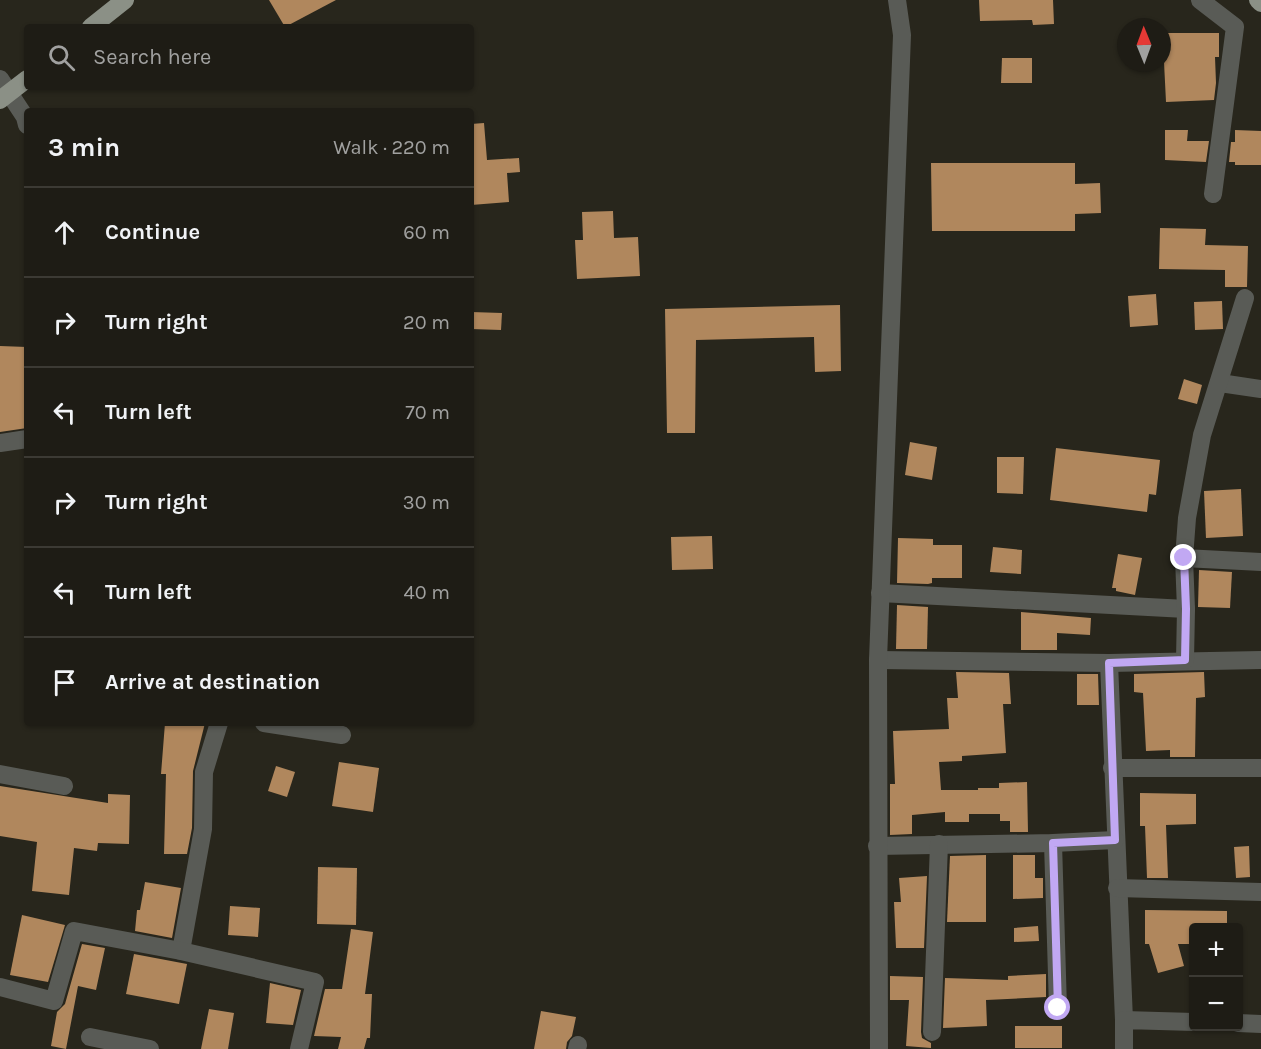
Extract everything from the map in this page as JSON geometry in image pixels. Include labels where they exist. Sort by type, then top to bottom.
[{"type":"main road","points":[[95,24],[125,0]]},
{"type":"main road","points":[[3,91],[24,80]]},
{"type":"street","points":[[879,1049],[878,660],[902,35],[897,0]]},
{"type":"street","points":[[1200,0],[1235,27],[1213,194]]},
{"type":"street","points":[[3,91],[24,116]]},
{"type":"street","points":[[1185,660],[1184,558],[1187,518],[1202,435],[1245,298]]},
{"type":"street","points":[[1220,383],[1261,389]]},
{"type":"street","points":[[0,443],[24,439]]},
{"type":"street","points":[[1184,558],[1261,561]]},
{"type":"street","points":[[880,593],[1186,609]]},
{"type":"street","points":[[878,660],[1109,663],[1261,660]]},
{"type":"street","points":[[1109,663],[1124,1049]]},
{"type":"street","points":[[182,951],[203,830],[204,772],[218,726]]},
{"type":"street","points":[[284,726],[342,735]]},
{"type":"street","points":[[1112,768],[1261,768]]},
{"type":"street","points":[[0,774],[64,786]]},
{"type":"street","points":[[877,846],[1115,840]]},
{"type":"street","points":[[1053,843],[1058,1008]]},
{"type":"street","points":[[932,1032],[939,844]]},
{"type":"street","points":[[1118,888],[1261,892]]},
{"type":"street","points":[[0,987],[54,1001],[74,931],[182,951],[315,982],[299,1049]]},
{"type":"street","points":[[1124,1020],[1189,1022]]},
{"type":"street","points":[[1243,1023],[1261,1024]]},
{"type":"street","points":[[90,1037],[150,1049]]},
{"type":"building","points":[[269,0],[336,0],[291,24],[283,24]]},
{"type":"building","points":[[979,0],[1053,0],[1054,24],[1033,25],[1032,20],[980,21]]},
{"type":"building","points":[[1171,33],[1219,33],[1219,57],[1215,57],[1214,100],[1166,102],[1164,72],[1171,72]]},
{"type":"building","points":[[1002,58],[1032,58],[1032,83],[1001,83]]},
{"type":"building","points":[[484,123],[487,160],[519,158],[520,172],[507,173],[509,202],[474,205],[474,124]]},
{"type":"building","points":[[1165,130],[1188,130],[1187,141],[1209,141],[1206,162],[1165,160]]},
{"type":"building","points":[[1235,130],[1261,131],[1261,165],[1235,165],[1235,162],[1229,162],[1231,142],[1235,142]]},
{"type":"building","points":[[931,163],[1075,163],[1075,184],[1100,183],[1101,213],[1075,214],[1075,231],[932,231]]},
{"type":"building","points":[[613,211],[614,238],[638,237],[640,276],[577,279],[575,240],[583,240],[582,212]]},
{"type":"building","points":[[1160,228],[1206,229],[1205,245],[1248,246],[1247,287],[1225,287],[1225,270],[1159,269]]},
{"type":"building","points":[[1156,294],[1158,325],[1130,327],[1128,296]]},
{"type":"building","points":[[1222,301],[1223,329],[1195,330],[1194,302]]},
{"type":"building","points":[[840,305],[841,371],[815,372],[814,337],[696,340],[695,433],[667,433],[665,309]]},
{"type":"building","points":[[474,312],[502,313],[501,330],[474,329]]},
{"type":"building","points":[[0,346],[24,347],[24,428],[0,432]]},
{"type":"building","points":[[1184,379],[1202,385],[1197,404],[1178,399]]},
{"type":"building","points":[[910,442],[937,447],[932,480],[905,475]]},
{"type":"building","points":[[1056,448],[1160,460],[1156,495],[1149,494],[1147,512],[1050,500]]},
{"type":"building","points":[[997,457],[1024,457],[1023,494],[997,493]]},
{"type":"building","points":[[1241,489],[1243,536],[1206,538],[1204,491]]},
{"type":"building","points":[[712,536],[713,569],[672,570],[671,537]]},
{"type":"building","points":[[898,538],[933,539],[933,545],[962,545],[962,578],[932,578],[932,583],[928,584],[897,583]]},
{"type":"building","points":[[993,547],[1022,550],[1021,574],[990,572]]},
{"type":"building","points":[[1118,554],[1142,558],[1135,595],[1112,588]]},
{"type":"building","points":[[1199,570],[1232,572],[1230,608],[1198,607]]},
{"type":"building","points":[[897,605],[928,607],[927,649],[896,649]]},
{"type":"building","points":[[1021,612],[1091,618],[1090,635],[1057,633],[1057,650],[1021,650]]},
{"type":"building","points":[[956,672],[1009,673],[1011,704],[1003,704],[1006,753],[962,756],[962,761],[939,762],[941,790],[978,790],[978,788],[999,788],[999,783],[1027,782],[1028,832],[1010,832],[1010,821],[1000,821],[1000,814],[969,814],[969,822],[945,822],[945,812],[912,815],[912,834],[890,835],[890,784],[895,784],[893,731],[949,729],[947,698],[958,698]]},
{"type":"building","points":[[1204,672],[1205,697],[1196,698],[1195,757],[1170,757],[1170,750],[1146,751],[1143,693],[1134,692],[1134,674]]},
{"type":"building","points":[[1077,674],[1098,674],[1099,705],[1077,705]]},
{"type":"building","points":[[165,726],[204,726],[193,771],[192,828],[187,854],[164,854],[166,774],[161,774]]},
{"type":"building","points":[[339,762],[379,768],[373,812],[332,806]]},
{"type":"building","points":[[276,766],[295,772],[287,797],[268,791]]},
{"type":"building","points":[[0,786],[108,803],[108,794],[130,795],[129,844],[98,843],[97,851],[74,848],[69,895],[32,891],[37,842],[0,836]]},
{"type":"building","points":[[1140,793],[1196,794],[1196,824],[1166,825],[1168,878],[1147,878],[1145,826],[1140,826]]},
{"type":"building","points":[[1249,846],[1250,877],[1236,878],[1234,847]]},
{"type":"building","points":[[986,855],[986,922],[947,922],[950,856]]},
{"type":"building","points":[[1013,855],[1035,855],[1035,878],[1043,878],[1043,898],[1013,899]]},
{"type":"building","points":[[318,867],[357,868],[356,925],[317,924]]},
{"type":"building","points":[[927,876],[924,948],[896,948],[894,902],[901,902],[899,878]]},
{"type":"building","points":[[145,882],[181,888],[172,938],[135,931],[137,910],[140,910]]},
{"type":"building","points":[[230,906],[260,908],[258,937],[228,935]]},
{"type":"building","points":[[1145,910],[1227,911],[1227,923],[1189,923],[1189,944],[1178,944],[1184,966],[1158,973],[1149,944],[1145,944]]},
{"type":"building","points":[[22,915],[65,925],[48,982],[10,975]]},
{"type":"building","points":[[1038,926],[1039,941],[1014,942],[1014,928]]},
{"type":"building","points":[[351,929],[373,932],[365,994],[372,994],[370,1038],[367,1038],[364,1049],[338,1049],[341,1037],[314,1036],[325,989],[342,989]]},
{"type":"building","points":[[82,944],[105,948],[96,990],[78,986],[66,1049],[51,1046],[57,1012],[65,1004]]},
{"type":"building","points":[[134,954],[187,964],[179,1004],[126,994]]},
{"type":"building","points":[[1046,974],[1046,997],[986,1000],[987,1026],[943,1028],[945,978],[1008,980],[1008,976]]},
{"type":"building","points":[[890,976],[923,977],[921,1032],[922,1038],[931,1043],[931,1048],[906,1046],[909,1000],[890,1000]]},
{"type":"building","points":[[270,983],[301,990],[293,1025],[266,1023]]},
{"type":"building","points":[[209,1009],[234,1013],[228,1049],[201,1049]]},
{"type":"building","points":[[541,1011],[576,1017],[572,1036],[567,1042],[566,1049],[534,1049]]},
{"type":"building","points":[[1015,1026],[1062,1026],[1062,1048],[1015,1048]]},
{"type":"route","points":[[1058,1008],[1053,843],[1115,840],[1109,663],[1185,660],[1184,558]]}]
